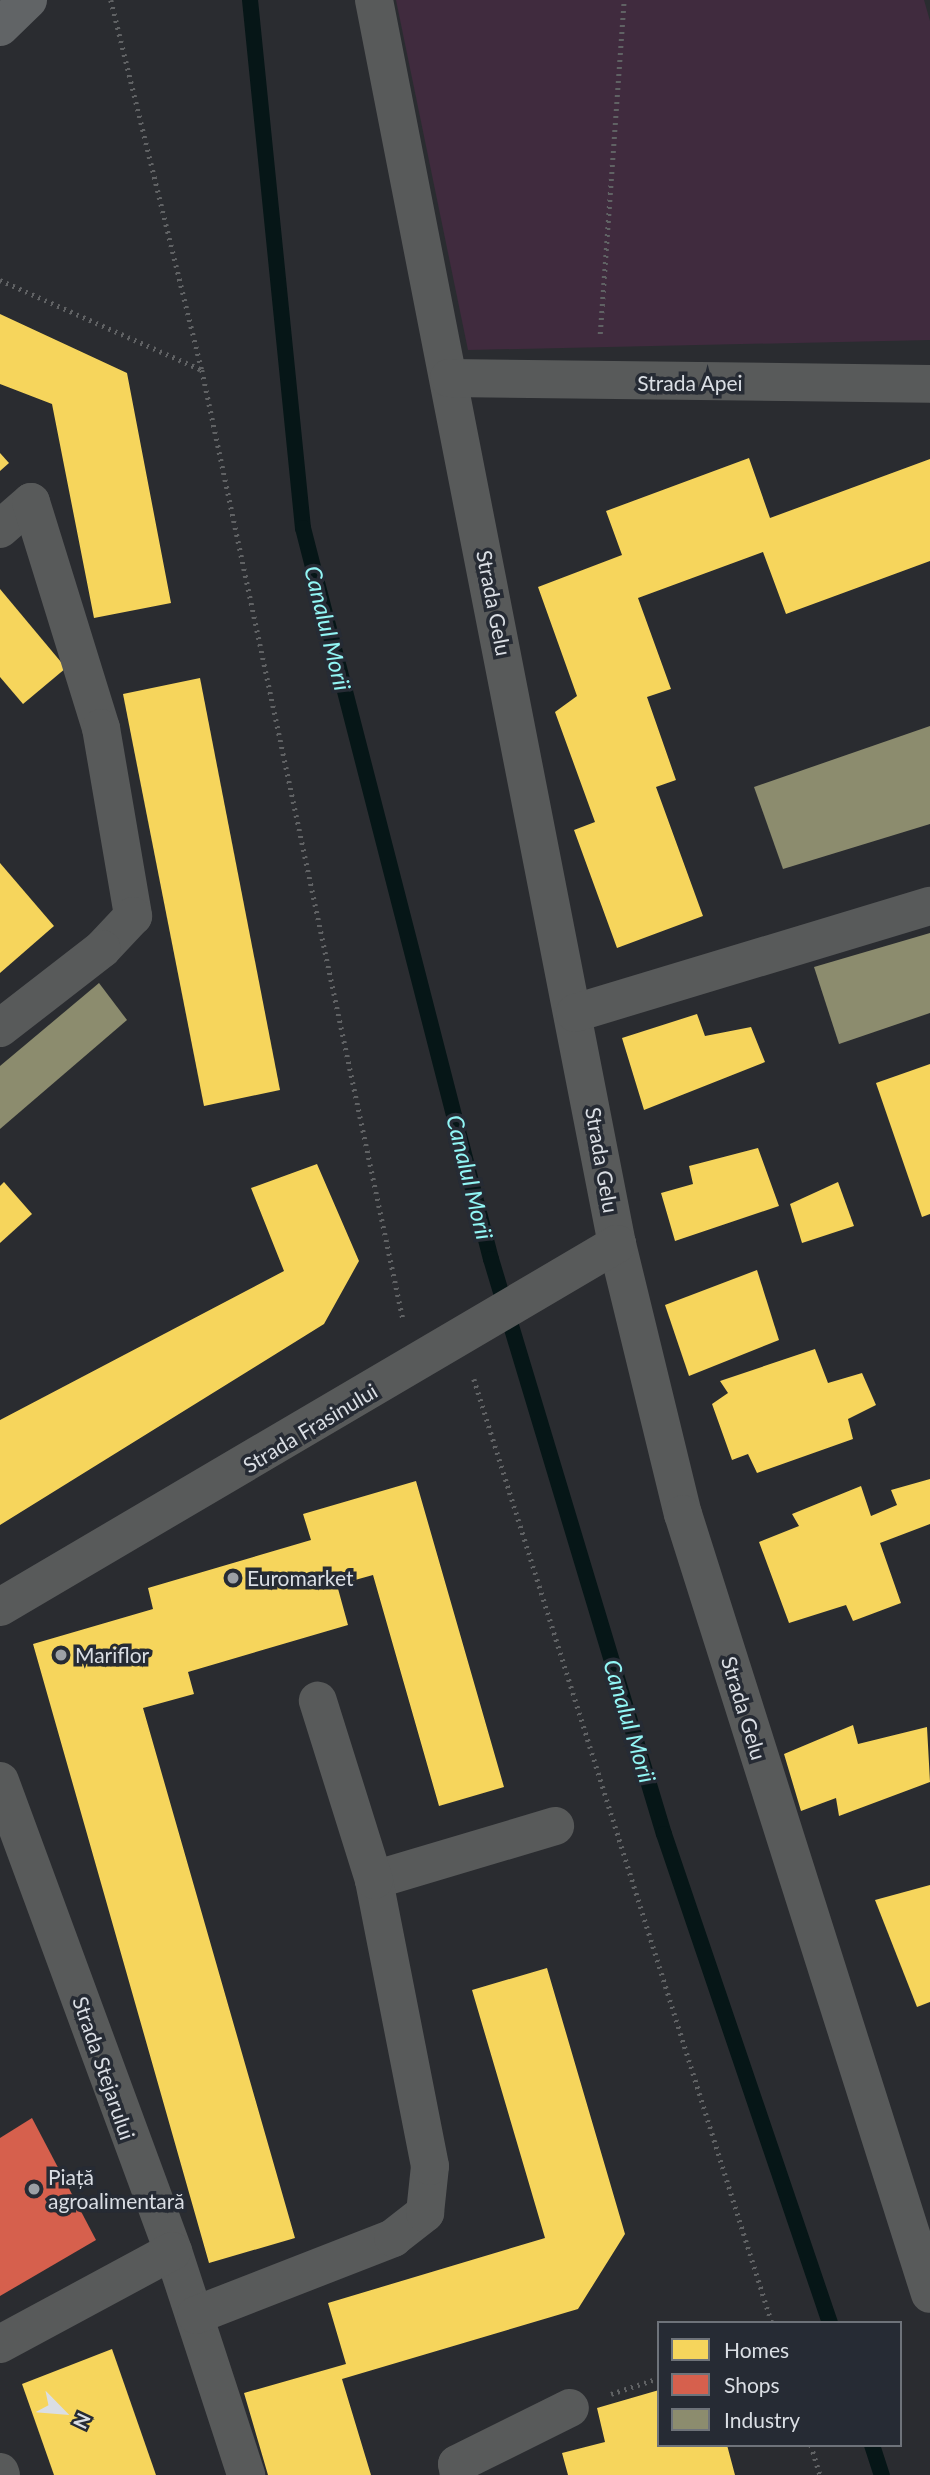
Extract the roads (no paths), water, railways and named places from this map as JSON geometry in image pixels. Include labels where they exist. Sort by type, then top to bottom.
[{"type":"main road","points":[[0,27],[28,0]]},
{"type":"street","name":"Strada Gelu","points":[[374,0],[575,1013],[618,1244],[683,1514],[930,2294]]},
{"type":"street","name":"Strada Apei","points":[[449,378],[597,383],[930,384]]},
{"type":"street","points":[[0,529],[31,502],[101,728],[133,916],[102,949],[0,1028]]},
{"type":"street","points":[[575,1013],[930,906]]},
{"type":"street","name":"Strada Frasinului","points":[[0,1607],[413,1367],[536,1288],[618,1244]]},
{"type":"street","points":[[196,2315],[393,2238],[425,2213],[430,2166],[374,1880],[318,1701]]},
{"type":"street","name":"Strada Stejarului","points":[[0,1781],[196,2315],[246,2475]]},
{"type":"street","points":[[374,1880],[555,1826]]},
{"type":"street","points":[[0,2344],[173,2251]]},
{"type":"street","points":[[459,2475],[457,2464],[570,2408]]},
{"type":"waterway","name":"Canalul Morii","points":[[250,0],[303,528],[491,1259],[664,1834],[829,2321]]},
{"type":"waterway","name":"Canalul Morii","points":[[873,2447],[882,2475]]},
{"type":"place","name":"Euromarket","points":[[233,1578]]},
{"type":"place","name":"Mariflor","points":[[61,1655]]},
{"type":"place","name":"Piață agroalimentară","points":[[34,2189]]}]
